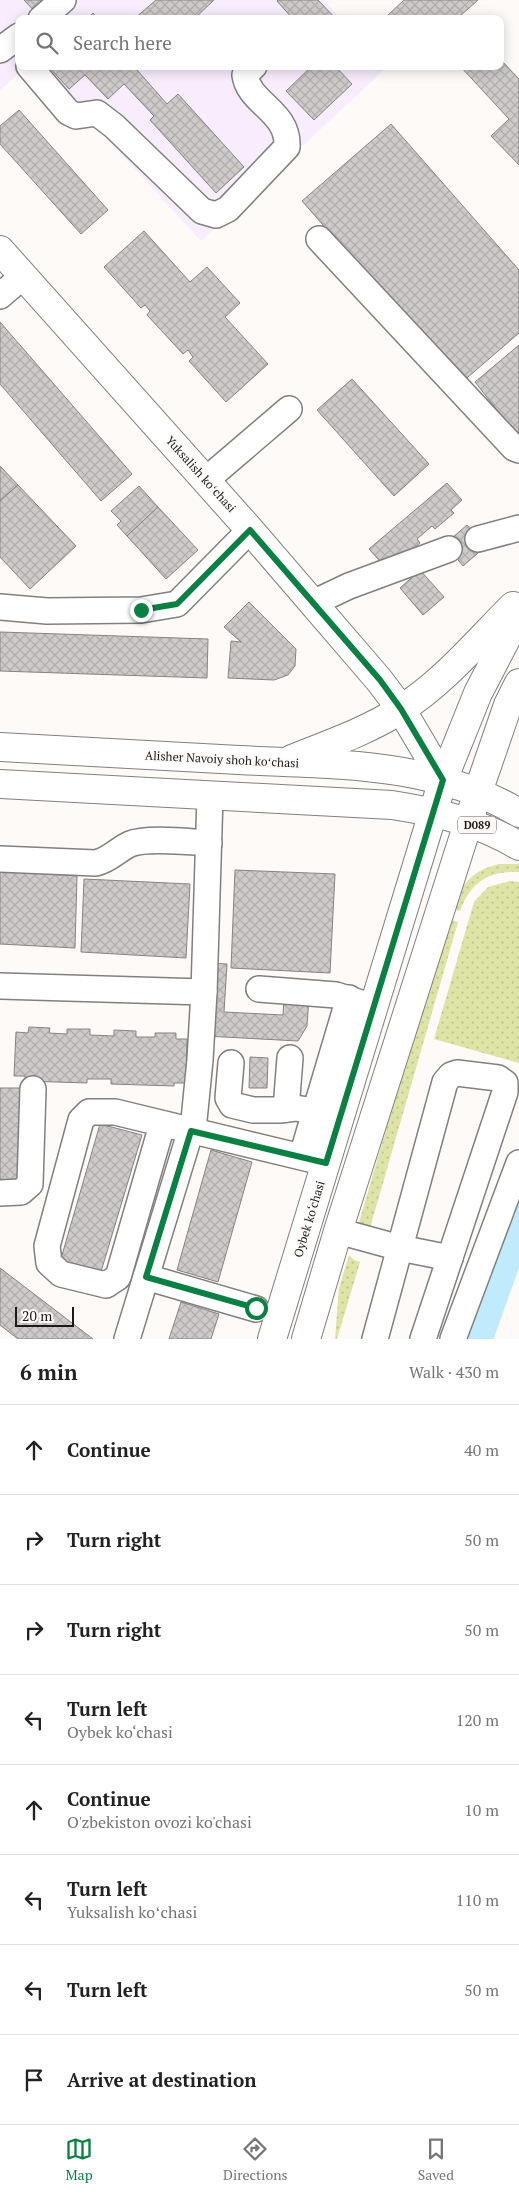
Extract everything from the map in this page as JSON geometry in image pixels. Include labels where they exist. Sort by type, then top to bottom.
[{"type":"main road","name":"Yuksalish koʻchasi","points":[[0,250],[206,480],[380,680],[401,709],[443,780]]},
{"type":"main road","points":[[283,762],[353,735],[401,709],[447,673],[519,599]]},
{"type":"main road","name":"Oybek ko‘chasi","points":[[272,1339],[314,1159],[361,1003],[433,812],[443,780],[478,693],[519,614]]},
{"type":"main road","points":[[306,1339],[338,1231],[478,792],[508,705],[519,683]]},
{"type":"main road","name":"Alisher Navoiy shoh koʻchasi","points":[[0,747],[366,766],[443,780],[478,792]]},
{"type":"main road","points":[[0,784],[392,805],[433,812]]},
{"type":"main road","name":"D089","points":[[478,792],[519,813]]},
{"type":"main road","name":"D089","points":[[433,812],[494,831],[519,846]]},
{"type":"lane","points":[[46,15],[63,0]]},
{"type":"lane","points":[[32,70],[68,112],[76,116],[97,113],[114,126],[202,211],[216,215],[228,209],[287,148],[288,136],[278,118],[247,86],[245,75],[250,70]]},
{"type":"lane","points":[[319,239],[514,448],[519,450]]},
{"type":"lane","points":[[0,296],[23,276]]},
{"type":"lane","points":[[206,480],[289,409]]},
{"type":"lane","points":[[478,539],[519,528]]},
{"type":"lane","points":[[0,607],[46,611],[141,610],[177,604],[250,530]]},
{"type":"lane","points":[[314,603],[349,586],[448,549]]},
{"type":"lane","points":[[127,1339],[194,1120],[204,992],[210,796]]},
{"type":"lane","points":[[0,859],[96,863],[109,859],[129,844],[141,841],[209,842]]},
{"type":"lane","points":[[0,986],[204,992]]},
{"type":"lane","points":[[162,1125],[118,1277],[106,1286],[61,1274],[49,1263],[47,1246],[81,1120],[89,1112],[115,1112],[162,1125],[314,1159],[316,1111],[361,1003],[336,995],[259,988]]},
{"type":"lane","points":[[286,1108],[290,1058]]},
{"type":"lane","points":[[231,1063],[228,1098],[232,1105],[253,1110],[295,1108],[316,1111]]},
{"type":"lane","points":[[375,1339],[445,1082],[451,1075],[457,1073],[498,1078],[505,1084],[505,1092],[424,1339]]},
{"type":"lane","points":[[0,1192],[21,1192],[30,1184],[33,1089]]},
{"type":"lane","points":[[453,1339],[519,1163]]},
{"type":"lane","points":[[338,1231],[400,1248],[450,1258]]},
{"type":"lane","points":[[146,1277],[256,1308]]},
{"type":"shaded area","points":[[0,0],[324,0],[337,15],[15,15],[15,70],[22,70],[0,91]]},
{"type":"shaded area","points":[[44,70],[384,70],[201,241]]},
{"type":"green space","points":[[499,864],[519,864],[519,872],[498,874],[482,880],[464,901],[460,911],[451,909],[459,892],[474,875],[481,870]]},
{"type":"green space","points":[[510,881],[519,882],[519,1063],[434,1039],[474,902],[488,887]]},
{"type":"green space","points":[[447,920],[458,922],[370,1228],[358,1226]]},
{"type":"green space","points":[[349,1255],[354,1260],[360,1262],[337,1339],[335,1339],[339,1288]]},
{"type":"building","points":[[24,0],[52,0],[37,14]]},
{"type":"building","points":[[156,0],[214,0],[198,15],[139,15]]},
{"type":"building","points":[[318,0],[332,15],[289,15],[277,1]]},
{"type":"building","points":[[404,0],[478,0],[461,15],[388,15]]},
{"type":"building","points":[[64,11],[68,15],[60,15]]},
{"type":"building","points":[[504,63],[519,79],[519,165],[491,136],[509,119],[464,70],[504,70]]},
{"type":"building","points":[[52,70],[137,70],[167,104],[178,94],[244,167],[216,193],[150,120],[154,116],[124,84],[108,99],[85,75],[69,89]]},
{"type":"building","points":[[308,70],[339,70],[352,84],[314,120],[286,91]]},
{"type":"building","points":[[19,110],[108,210],[81,234],[0,144],[0,126]]},
{"type":"building","points":[[391,124],[519,270],[519,333],[461,383],[302,201]]},
{"type":"building","points":[[144,231],[190,282],[207,267],[240,303],[225,317],[268,364],[226,402],[189,361],[193,357],[188,350],[183,354],[147,315],[150,311],[145,305],[141,308],[104,267]]},
{"type":"building","points":[[0,322],[132,474],[101,501],[0,384]]},
{"type":"building","points":[[519,345],[519,438],[475,382]]},
{"type":"building","points":[[352,379],[429,464],[394,496],[317,410]]},
{"type":"building","points":[[0,466],[18,485],[0,501]]},
{"type":"building","points":[[447,483],[462,500],[451,510],[454,513],[435,529],[432,526],[417,539],[420,543],[403,557],[385,567],[369,549]]},
{"type":"building","points":[[18,485],[76,546],[30,589],[0,557],[0,501]]},
{"type":"building","points":[[139,486],[158,507],[127,536],[117,525],[121,521],[111,511]]},
{"type":"building","points":[[158,507],[198,550],[166,579],[127,536]]},
{"type":"building","points":[[467,525],[485,547],[463,566],[445,544]]},
{"type":"building","points":[[420,570],[444,597],[423,615],[400,588]]},
{"type":"building","points":[[249,602],[296,649],[295,666],[288,675],[274,680],[228,678],[231,641],[241,642],[224,627]]},
{"type":"building","points":[[0,632],[208,639],[207,678],[0,671]]},
{"type":"building","points":[[235,870],[335,874],[330,973],[231,968]]},
{"type":"building","points":[[0,871],[77,876],[75,948],[0,944]]},
{"type":"building","points":[[84,879],[190,884],[186,958],[81,952]]},
{"type":"building","points":[[209,963],[227,964],[224,1012],[283,1015],[284,996],[309,997],[307,1026],[298,1041],[205,1036]]},
{"type":"building","points":[[29,1027],[50,1028],[49,1033],[67,1034],[67,1029],[90,1029],[90,1035],[114,1036],[114,1030],[136,1031],[136,1037],[155,1037],[155,1033],[176,1033],[176,1039],[187,1039],[186,1083],[174,1083],[174,1086],[111,1084],[111,1079],[87,1079],[87,1083],[25,1081],[25,1076],[14,1076],[16,1032],[28,1033]]},
{"type":"building","points":[[250,1057],[268,1058],[267,1088],[249,1088]]},
{"type":"building","points":[[0,1088],[21,1088],[19,1180],[0,1180]]},
{"type":"building","points":[[100,1124],[142,1135],[100,1275],[60,1262]]},
{"type":"building","points":[[211,1150],[252,1162],[218,1282],[177,1270]]},
{"type":"building","points":[[0,1268],[93,1339],[18,1339],[0,1325]]},
{"type":"building","points":[[181,1302],[219,1314],[211,1339],[169,1339]]},
{"type":"waterway","points":[[475,1339],[519,1216]]},
{"type":"route","points":[[141,610],[177,604],[250,530],[380,680],[401,709],[443,780],[326,1163],[191,1131],[146,1277],[256,1308]]}]
